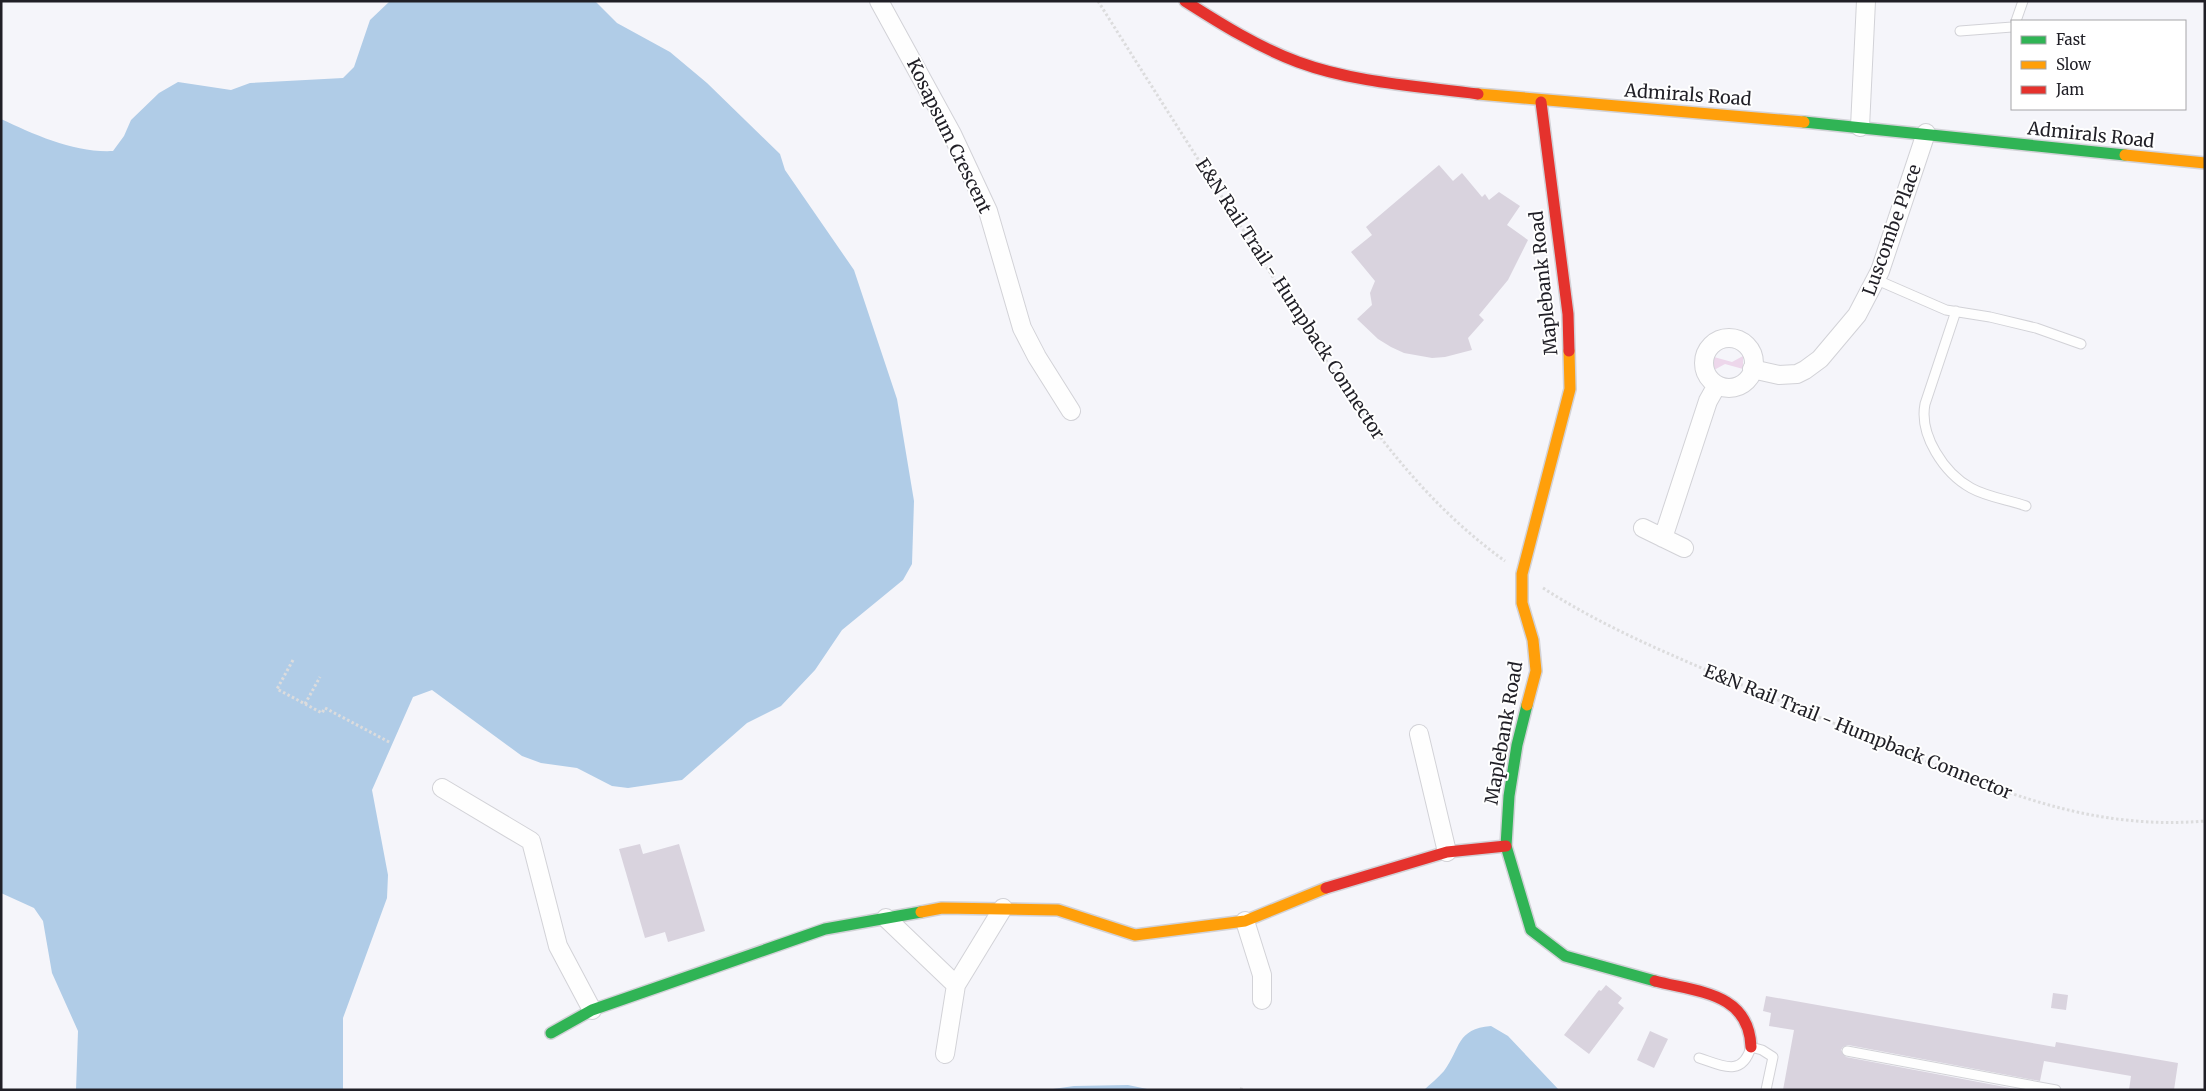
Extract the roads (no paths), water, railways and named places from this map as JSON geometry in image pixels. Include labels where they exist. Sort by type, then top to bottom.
[{"type":"street","name":"Kosapsum Crescent","points":[[879,1],[956,142],[988,211],[1022,328],[1071,411]]},
{"type":"street","name":"Admirals Road","points":[[1185,1],[1233,33],[1267,50],[1302,63],[1345,75],[1541,102],[1926,133],[2205,164]]},
{"type":"street","points":[[1860,127],[1866,1]]},
{"type":"street","name":"Maplebank Road","points":[[1541,102],[1568,314],[1570,389],[1522,574],[1522,603],[1533,640],[1536,671],[1516,746],[1509,796],[1506,846],[1531,930],[1564,956],[1728,1001],[1744,1014],[1748,1023],[1751,1047]]},
{"type":"street","name":"Luscombe Place","points":[[1752,369],[1770,374],[1797,374],[1813,365],[1851,323],[1877,280],[1926,133]]},
{"type":"street","points":[[1726,338],[1741,342],[1752,354],[1752,369],[1748,378],[1741,384],[1731,388],[1717,385],[1709,378],[1704,363],[1706,353],[1716,342],[1726,338]]},
{"type":"street","points":[[1663,538],[1708,401],[1717,385]]},
{"type":"street","points":[[1643,528],[1684,548]]},
{"type":"street","points":[[1419,734],[1447,852]]},
{"type":"street","points":[[442,788],[531,841],[558,946],[592,1010]]},
{"type":"street","points":[[550,1033],[592,1010],[825,929],[942,908],[1003,908],[1058,910],[1135,935],[1245,921],[1338,883],[1447,852],[1506,846]]},
{"type":"street","points":[[945,1054],[956,985],[1003,908]]},
{"type":"street","points":[[886,918],[956,985]]},
{"type":"street","points":[[1245,921],[1262,975],[1262,1000]]},
{"type":"lane","points":[[2016,20],[2023,1]]},
{"type":"lane","points":[[1960,31],[2011,26]]},
{"type":"lane","points":[[1877,280],[1946,310],[2036,328],[2081,344]]},
{"type":"lane","points":[[1956,311],[1925,404],[1923,417],[1926,431],[1931,444],[1959,479],[1972,488],[2026,506]]},
{"type":"lane","points":[[1699,1058],[1733,1067],[1740,1066],[1748,1059],[1751,1047],[1762,1050],[1773,1057],[1766,1090]]},
{"type":"lane","points":[[1847,1051],[2056,1090]]},
{"type":"water","points":[[390,1],[595,1],[617,23],[670,52],[707,83],[780,154],[785,170],[854,270],[897,399],[914,501],[912,564],[903,580],[842,630],[815,670],[781,706],[747,723],[682,780],[628,788],[612,786],[577,768],[541,763],[522,756],[432,690],[413,697],[372,790],[388,875],[387,898],[343,1018],[343,1090],[76,1090],[78,1031],[52,973],[43,921],[34,908],[1,893],[1,119],[41,137],[70,146],[99,151],[113,151],[124,136],[131,120],[159,93],[178,82],[231,90],[250,83],[343,78],[354,67],[370,20]]},
{"type":"water","points":[[1491,1026],[1508,1036],[1559,1090],[1424,1090],[1444,1071],[1465,1035],[1471,1031]]},
{"type":"water","points":[[1128,1085],[1152,1090],[1046,1090],[1074,1086]]}]
